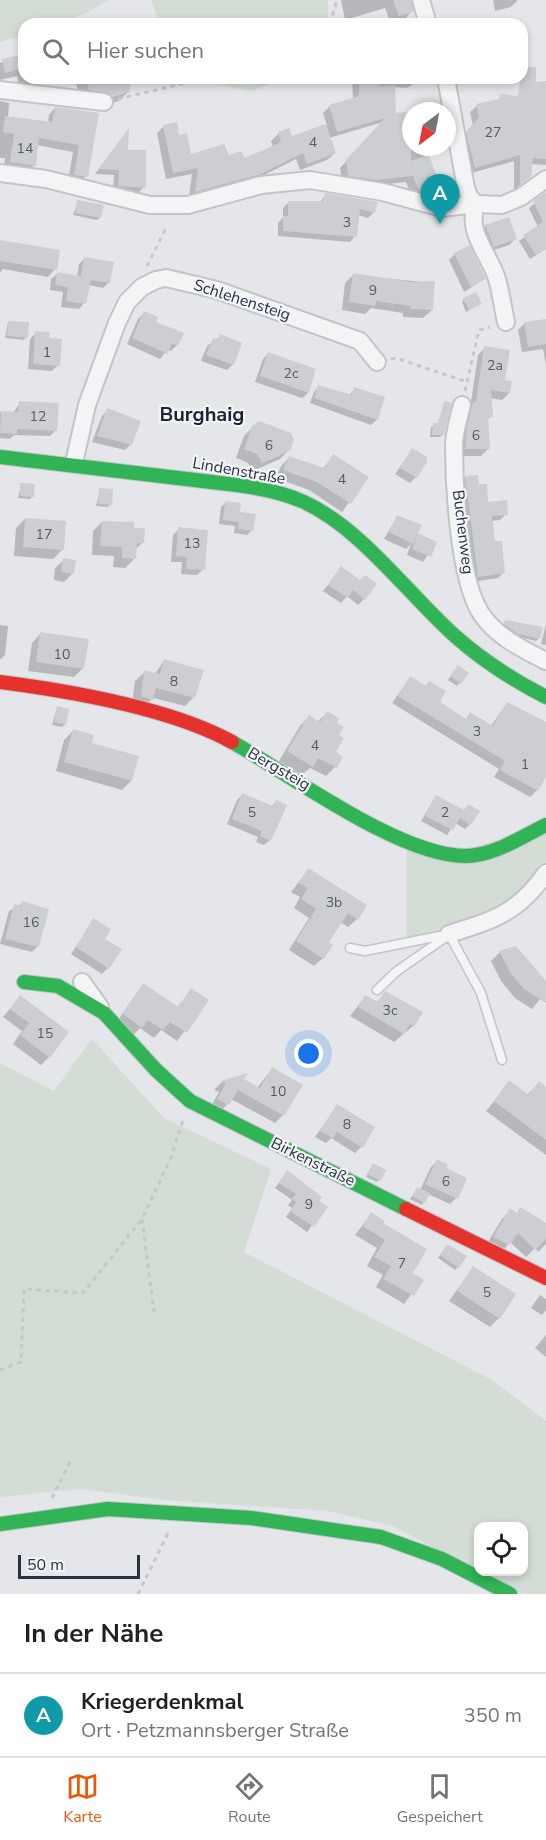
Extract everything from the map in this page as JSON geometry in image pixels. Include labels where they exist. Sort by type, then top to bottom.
[{"type":"street","points":[[421,0],[426,18]]},
{"type":"street","points":[[447,84],[466,188],[476,204]]},
{"type":"street","points":[[0,90],[104,102]]},
{"type":"street","points":[[0,173],[46,179],[150,205],[188,205],[261,185],[310,180],[383,192],[442,208],[476,204],[490,206],[511,202],[546,179]]},
{"type":"street","points":[[476,204],[471,217],[481,248],[496,277],[506,322]]},
{"type":"street","name":"Schlehensteig","points":[[142,287],[166,278],[217,290],[360,341],[377,362]]},
{"type":"street","points":[[74,463],[87,405],[117,323],[127,302],[142,287]]},
{"type":"street","name":"Buchenweg","points":[[462,405],[454,443],[459,532],[468,580],[480,612],[497,632],[517,646],[546,661]]},
{"type":"street","name":"Lindenstraße","points":[[0,457],[74,463],[279,491],[318,510],[357,540],[485,664],[546,697]]},
{"type":"street","name":"Bergsteig","points":[[0,682],[119,705],[216,734],[371,822],[412,842],[448,855],[465,856],[489,852],[546,825]]},
{"type":"street","points":[[449,934],[485,923],[511,909],[530,896],[546,873]]},
{"type":"street","name":"Birkenstraße","points":[[24,982],[58,986],[105,1013]]},
{"type":"street","name":"Birkenstraße","points":[[82,982],[105,1013],[156,1070],[190,1101],[546,1278]]},
{"type":"street","points":[[0,1524],[108,1509],[251,1518],[381,1537],[442,1559],[510,1594]]},
{"type":"lane","points":[[350,948],[365,951],[449,934]]},
{"type":"lane","points":[[377,990],[397,971],[449,934]]},
{"type":"lane","points":[[449,934],[481,993],[502,1060]]},
{"type":"path","points":[[332,18],[337,0]]},
{"type":"path","points":[[104,102],[181,84]]},
{"type":"path","points":[[142,287],[140,280],[166,228]]},
{"type":"path","points":[[462,405],[479,330],[506,322]]},
{"type":"path","points":[[377,362],[396,358],[467,382]]},
{"type":"path","points":[[0,1370],[21,1362],[24,1289],[83,1293],[142,1219],[170,1160],[190,1101]]},
{"type":"path","points":[[142,1219],[154,1312]]},
{"type":"path","points":[[42,1519],[72,1458]]},
{"type":"path","points":[[138,1594],[178,1514]]},
{"type":"shaded area","points":[[0,0],[108,0],[74,18],[18,18],[18,37],[0,42]]},
{"type":"shaded area","points":[[151,0],[328,0],[328,18],[158,18]]},
{"type":"shaded area","points":[[217,84],[270,84],[251,91]]},
{"type":"shaded area","points":[[546,825],[546,873],[511,909],[407,944],[407,840],[448,855]]},
{"type":"shaded area","points":[[92,1039],[164,1118],[271,1169],[244,1252],[492,1380],[546,1421],[546,1594],[521,1594],[487,1576],[528,1576],[528,1522],[474,1522],[474,1569],[393,1526],[327,1511],[164,1500],[82,1489],[0,1497],[0,1063],[54,1091]]},
{"type":"building","points":[[393,0],[411,0],[414,12],[399,16]]},
{"type":"building","points":[[18,55],[18,70],[5,73],[2,59]]},
{"type":"building","points":[[528,67],[536,67],[536,82],[546,81],[546,159],[533,158],[531,177],[520,185],[520,155],[475,168],[466,132],[479,117],[476,104],[499,99],[500,94],[518,96],[520,84],[528,84]]},
{"type":"building","points":[[88,84],[130,84],[130,92],[113,97],[106,92],[89,90]]},
{"type":"building","points":[[359,84],[395,85],[396,113],[402,112],[402,156],[411,156],[411,161],[429,156],[442,190],[431,194],[419,191],[413,176],[376,180],[348,176],[346,160],[385,118],[337,132],[329,105],[359,96]]},
{"type":"building","points":[[55,107],[99,113],[88,177],[74,175],[79,145],[39,138],[36,166],[10,162],[14,134],[3,132],[5,116],[52,122]]},
{"type":"building","points":[[177,122],[179,135],[187,133],[191,154],[224,144],[229,155],[241,151],[245,158],[281,142],[278,132],[289,128],[292,136],[326,124],[336,153],[307,164],[303,153],[261,174],[195,192],[198,168],[173,173],[163,125]]},
{"type":"building","points":[[129,128],[128,150],[146,150],[146,188],[118,186],[119,170],[99,169]]},
{"type":"building","points":[[546,192],[546,249],[536,255],[523,235],[543,222],[533,201]]},
{"type":"building","points":[[325,193],[378,202],[375,213],[360,209],[357,237],[283,231],[283,216],[288,216],[288,201],[323,201]]},
{"type":"building","points":[[77,200],[104,205],[101,218],[75,213]]},
{"type":"building","points":[[509,217],[517,239],[494,247],[485,225]]},
{"type":"building","points":[[0,240],[60,250],[57,270],[0,261]]},
{"type":"building","points":[[470,245],[486,279],[471,287],[454,253]]},
{"type":"building","points":[[84,257],[114,262],[110,283],[91,280],[86,304],[66,301],[68,287],[55,285],[57,272],[81,276]]},
{"type":"building","points":[[353,273],[412,282],[435,281],[433,310],[410,309],[411,306],[376,301],[375,306],[349,302]]},
{"type":"building","points":[[476,292],[482,304],[469,310],[463,298]]},
{"type":"building","points":[[144,311],[158,317],[156,322],[184,333],[178,346],[172,343],[168,354],[132,338]]},
{"type":"building","points":[[546,319],[546,344],[528,347],[524,322]]},
{"type":"building","points":[[8,321],[29,322],[28,338],[7,336]]},
{"type":"building","points":[[35,331],[50,332],[49,338],[62,339],[60,366],[33,364]]},
{"type":"building","points":[[220,334],[242,343],[234,365],[206,355],[213,338],[218,340]]},
{"type":"building","points":[[484,346],[510,350],[505,380],[512,381],[510,393],[491,390],[493,417],[488,417],[490,449],[465,449],[467,427],[473,402],[476,402]]},
{"type":"building","points":[[268,352],[316,369],[309,393],[260,376]]},
{"type":"building","points":[[318,385],[352,395],[354,387],[385,397],[378,420],[314,398]]},
{"type":"building","points":[[19,401],[59,403],[57,431],[17,429],[17,434],[0,433],[1,411],[18,412]]},
{"type":"building","points":[[444,401],[452,403],[444,435],[432,435],[433,423],[439,423]]},
{"type":"building","points":[[107,408],[141,421],[132,445],[97,436]]},
{"type":"building","points":[[259,421],[291,433],[294,440],[290,451],[262,463],[257,454],[244,449],[252,426]]},
{"type":"building","points":[[412,448],[427,457],[427,462],[417,478],[400,468]]},
{"type":"building","points":[[333,454],[369,477],[351,504],[317,482],[283,470],[289,456],[324,468]]},
{"type":"building","points":[[478,475],[479,484],[487,484],[488,502],[507,500],[508,515],[492,516],[495,541],[502,541],[505,573],[478,577],[465,476]]},
{"type":"building","points":[[20,483],[35,484],[34,497],[20,496]]},
{"type":"building","points":[[99,488],[113,489],[112,505],[98,504]]},
{"type":"building","points":[[225,501],[241,503],[240,512],[256,514],[253,531],[238,529],[239,522],[223,520]]},
{"type":"building","points":[[397,515],[422,525],[418,533],[437,542],[431,557],[412,549],[418,534],[413,544],[389,532]]},
{"type":"building","points":[[25,518],[66,521],[64,550],[23,547]]},
{"type":"building","points":[[102,521],[134,522],[134,528],[145,528],[144,543],[137,543],[136,559],[122,558],[122,547],[100,546]]},
{"type":"building","points":[[178,527],[208,530],[205,570],[186,569],[187,557],[176,556]]},
{"type":"building","points":[[63,558],[76,560],[74,574],[61,572]]},
{"type":"building","points":[[341,566],[360,580],[365,575],[377,584],[365,600],[353,590],[348,598],[328,585]]},
{"type":"building","points":[[505,620],[543,627],[540,639],[518,634],[504,624]]},
{"type":"building","points":[[40,632],[89,639],[84,669],[36,662]]},
{"type":"building","points":[[164,659],[204,670],[195,698],[156,688],[153,700],[141,696],[144,670],[160,674]]},
{"type":"building","points":[[458,665],[469,673],[461,684],[450,676]]},
{"type":"building","points":[[410,676],[426,686],[429,681],[446,691],[440,702],[466,719],[470,712],[493,726],[507,702],[546,722],[546,777],[538,791],[500,770],[505,761],[398,696]]},
{"type":"building","points":[[57,706],[69,709],[66,725],[54,722]]},
{"type":"building","points":[[327,711],[339,718],[337,723],[344,727],[339,735],[344,738],[336,752],[343,757],[337,768],[318,758],[313,767],[287,751],[309,715],[320,722]]},
{"type":"building","points":[[73,729],[94,735],[92,743],[139,756],[132,781],[64,762]]},
{"type":"building","points":[[242,793],[273,806],[276,800],[287,805],[271,841],[260,836],[262,831],[232,819]]},
{"type":"building","points":[[436,795],[464,810],[468,804],[480,811],[471,825],[460,818],[453,830],[425,816]]},
{"type":"building","points":[[308,868],[367,905],[358,920],[348,913],[329,942],[333,945],[324,959],[296,941],[316,909],[301,899],[308,888],[299,883]]},
{"type":"building","points":[[22,901],[49,909],[39,947],[5,939],[14,904],[21,906]]},
{"type":"building","points":[[93,918],[111,929],[105,939],[122,949],[109,969],[76,947]]},
{"type":"building","points":[[516,946],[546,981],[546,1003],[524,989],[510,972],[499,951]]},
{"type":"building","points":[[143,983],[178,1007],[191,988],[209,1000],[187,1033],[170,1022],[163,1030],[148,1020],[142,1028],[123,1014]]},
{"type":"building","points":[[385,991],[423,1012],[414,1027],[410,1024],[404,1034],[358,1007],[365,995],[378,1002]]},
{"type":"building","points":[[20,995],[69,1032],[50,1058],[20,1035],[29,1023],[10,1009]]},
{"type":"building","points":[[272,1067],[303,1085],[284,1116],[238,1090],[229,1105],[217,1099],[226,1084],[221,1081],[248,1073],[244,1079],[260,1088]]},
{"type":"building","points":[[509,1080],[529,1095],[539,1081],[546,1087],[546,1140],[494,1101]]},
{"type":"building","points":[[337,1104],[375,1127],[363,1148],[337,1132],[333,1138],[320,1131]]},
{"type":"building","points":[[437,1159],[448,1165],[446,1168],[467,1178],[458,1199],[425,1184]]},
{"type":"building","points":[[373,1163],[386,1170],[381,1181],[367,1174]]},
{"type":"building","points":[[287,1170],[322,1197],[319,1201],[328,1207],[314,1227],[290,1211],[296,1202],[292,1199],[296,1194],[279,1183]]},
{"type":"building","points":[[417,1187],[430,1193],[425,1203],[412,1196]]},
{"type":"building","points":[[520,1207],[546,1223],[546,1239],[535,1250],[518,1233],[510,1245],[493,1237],[510,1208],[517,1213]]},
{"type":"building","points":[[371,1212],[385,1221],[383,1223],[427,1249],[413,1273],[424,1280],[414,1296],[383,1279],[391,1266],[374,1257],[385,1240],[363,1226]]},
{"type":"building","points":[[447,1244],[467,1256],[459,1268],[440,1255]]},
{"type":"building","points":[[473,1266],[516,1294],[500,1319],[457,1291]]},
{"type":"traffic: fast","points":[[0,457],[246,486],[279,493],[304,502],[345,528],[365,545],[437,619],[476,654],[546,697]]},
{"type":"traffic: fast","points":[[232,742],[378,829],[409,843],[439,852],[465,856],[486,853],[546,825]]},
{"type":"traffic: fast","points":[[24,982],[58,986],[104,1013],[156,1070],[190,1101],[406,1209]]},
{"type":"traffic: fast","points":[[0,1524],[108,1509],[251,1518],[381,1537],[442,1559],[510,1594]]},
{"type":"traffic: jam","points":[[0,682],[88,696],[150,711],[208,730],[232,742]]},
{"type":"traffic: jam","points":[[406,1209],[546,1278]]},
{"type":"place","name":"Kriegerdenkmal","points":[[440,224]]},
{"type":"district","name":"Burghaig","points":[[202,414]]}]
